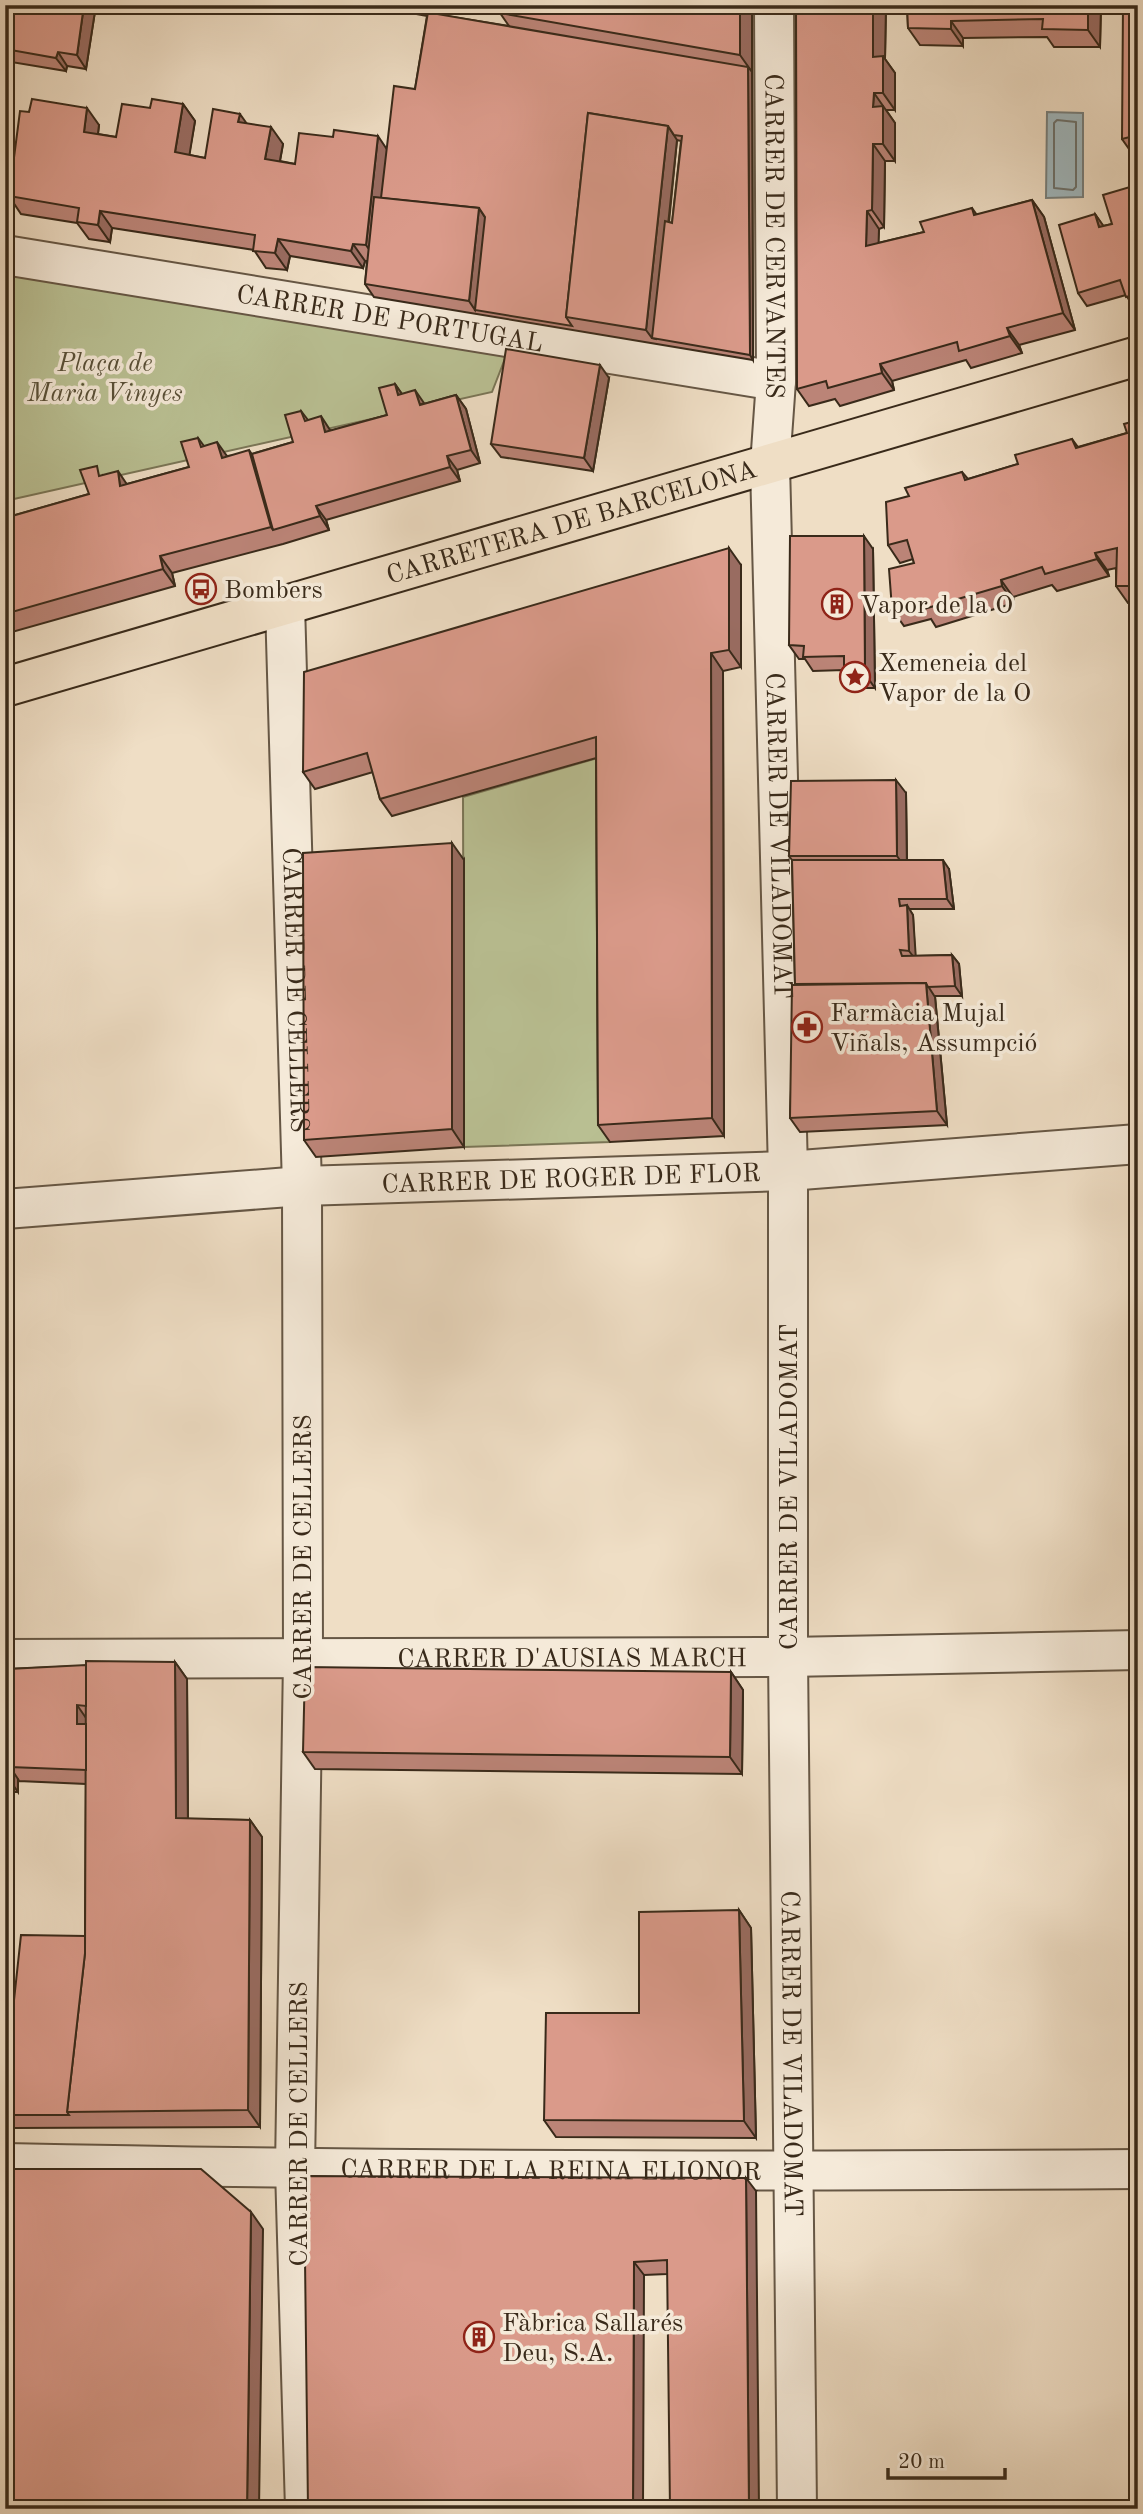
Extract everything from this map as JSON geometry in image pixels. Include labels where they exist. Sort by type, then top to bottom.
[{"type":"main road","name":"CARRETERA DE BARCELONA","points":[[5,687],[1138,356]]},
{"type":"street","name":"CARRER DE CERVANTES","points":[[770,465],[776,381],[774,5]]},
{"type":"street","name":"CARRER DE PORTUGAL","points":[[5,255],[776,381]]},
{"type":"street","name":"CARRER DE VILADOMAT","points":[[770,465],[788,1171],[792,2171],[797,2509]]},
{"type":"street","name":"CARRER DE CELLERS","points":[[285,605],[302,1186],[303,1659],[295,2169],[305,2509]]},
{"type":"street","name":"CARRER DE ROGER DE FLOR","points":[[5,1209],[302,1186],[788,1171],[1138,1144]]},
{"type":"street","name":"CARRER D'AUSIAS MARCH","points":[[5,1659],[789,1657],[1138,1650]]},
{"type":"street","name":"CARRER DE LA REINA ELIONOR","points":[[5,2163],[295,2169],[1138,2169]]},
{"type":"green space","name":"Plaça de Maria Vinyes","points":[[5,263],[513,338],[492,392],[5,501]]},
{"type":"green space","points":[[608,755],[610,1142],[464,1147],[463,797]]},
{"type":"water","points":[[1047,112],[1083,113],[1083,197],[1046,198]]},
{"type":"building","points":[[5,5],[84,5],[77,55],[58,52],[56,58],[5,49]]},
{"type":"building","points":[[431,5],[431,13],[748,67],[750,355],[652,338],[665,221],[672,223],[682,136],[674,135],[668,126],[588,113],[566,317],[572,326],[475,310],[485,217],[479,208],[381,198],[394,86],[415,89],[428,12],[402,7]]},
{"type":"building","points":[[502,5],[740,5],[740,55],[500,13]]},
{"type":"building","points":[[796,5],[873,5],[873,57],[883,56],[883,93],[874,93],[873,107],[883,106],[883,144],[873,144],[872,210],[867,211],[866,246],[924,232],[920,222],[972,208],[974,215],[1032,200],[1063,313],[1007,328],[1010,336],[959,351],[957,342],[880,364],[882,373],[828,388],[826,381],[797,389]]},
{"type":"building","points":[[907,5],[1088,5],[1088,30],[1042,29],[1043,19],[951,21],[951,29],[908,28]]},
{"type":"building","points":[[1123,5],[1138,5],[1138,135],[1122,139]]},
{"type":"building","points":[[32,99],[87,108],[84,132],[116,137],[122,104],[150,108],[152,99],[183,104],[175,152],[205,158],[213,109],[240,114],[238,122],[271,127],[265,159],[295,164],[299,133],[333,137],[334,130],[378,136],[366,245],[353,244],[351,251],[278,239],[275,253],[253,251],[255,235],[100,211],[98,225],[77,222],[79,208],[9,196],[20,111],[29,112]]},
{"type":"building","points":[[588,113],[668,126],[646,330],[566,317]]},
{"type":"building","points":[[1138,178],[1138,294],[1126,297],[1120,280],[1078,293],[1059,225],[1095,214],[1099,227],[1112,224],[1103,195],[1137,185],[1134,179]]},
{"type":"building","points":[[374,197],[479,208],[469,301],[365,284]]},
{"type":"building","points":[[506,349],[600,365],[584,458],[491,444]]},
{"type":"building","points":[[395,384],[398,395],[415,390],[420,405],[456,395],[471,450],[447,456],[450,467],[316,506],[320,516],[273,530],[252,454],[293,442],[285,415],[301,411],[305,421],[321,416],[325,432],[387,415],[379,388]]},
{"type":"building","points":[[1138,420],[1138,586],[1116,586],[1117,548],[1095,553],[1097,559],[1045,574],[1042,567],[1001,580],[1002,586],[924,609],[921,602],[892,609],[889,569],[914,563],[907,540],[888,545],[886,502],[909,496],[905,488],[962,472],[965,480],[1018,464],[1015,455],[1072,439],[1076,448],[1127,433],[1124,424]]},
{"type":"building","points":[[198,438],[201,447],[217,442],[222,458],[249,450],[271,527],[160,556],[163,569],[5,614],[5,518],[89,494],[80,470],[97,466],[99,476],[118,471],[120,486],[189,467],[181,442]]},
{"type":"building","name":"Vapor de la O","points":[[790,536],[864,536],[865,674],[844,675],[844,656],[803,657],[804,646],[789,645]]},
{"type":"building","points":[[729,548],[729,650],[711,653],[712,1118],[598,1125],[596,737],[380,799],[367,753],[303,772],[304,672]]},
{"type":"building","points":[[896,780],[897,856],[789,856],[791,781]]},
{"type":"building","points":[[452,843],[452,1129],[304,1140],[303,853]]},
{"type":"building","points":[[792,860],[943,860],[947,899],[899,899],[900,906],[907,905],[909,951],[900,950],[902,956],[952,955],[955,986],[928,987],[926,983],[795,984]]},
{"type":"building","points":[[926,983],[937,1111],[790,1118],[792,985]]},
{"type":"building","points":[[86,1661],[175,1662],[176,1818],[250,1820],[248,2110],[67,2112],[85,1953]]},
{"type":"building","points":[[6,1665],[7,1716],[5,1716]]},
{"type":"building","points":[[86,1665],[86,1706],[77,1705],[77,1724],[86,1724],[86,1770],[10,1767],[8,1669]]},
{"type":"building","points":[[305,1667],[731,1672],[730,1757],[303,1752]]},
{"type":"building","points":[[7,1733],[6,1775],[5,1775]]},
{"type":"building","points":[[739,1910],[744,2121],[544,2120],[546,2013],[639,2013],[639,1912]]},
{"type":"building","points":[[21,1935],[85,1936],[67,2112],[69,2115],[5,2115],[5,2084]]},
{"type":"building","points":[[5,2169],[201,2169],[251,2212],[247,2509],[5,2509]]},
{"type":"building","name":"Fàbrica Sallarés Deu, S.A.","points":[[304,2176],[746,2178],[749,2509],[670,2509],[667,2260],[634,2262],[633,2509],[308,2509]]},
{"type":"place","name":"Bombers","points":[[201,589]]},
{"type":"place","name":"Vapor de la O","points":[[837,604]]},
{"type":"place","name":"Xemeneia del Vapor de la O","points":[[855,677]]},
{"type":"place","name":"Farmàcia Mujal Viñals, Assumpció","points":[[807,1027]]},
{"type":"place","name":"Fàbrica Sallarés Deu, S.A.","points":[[479,2337]]}]
